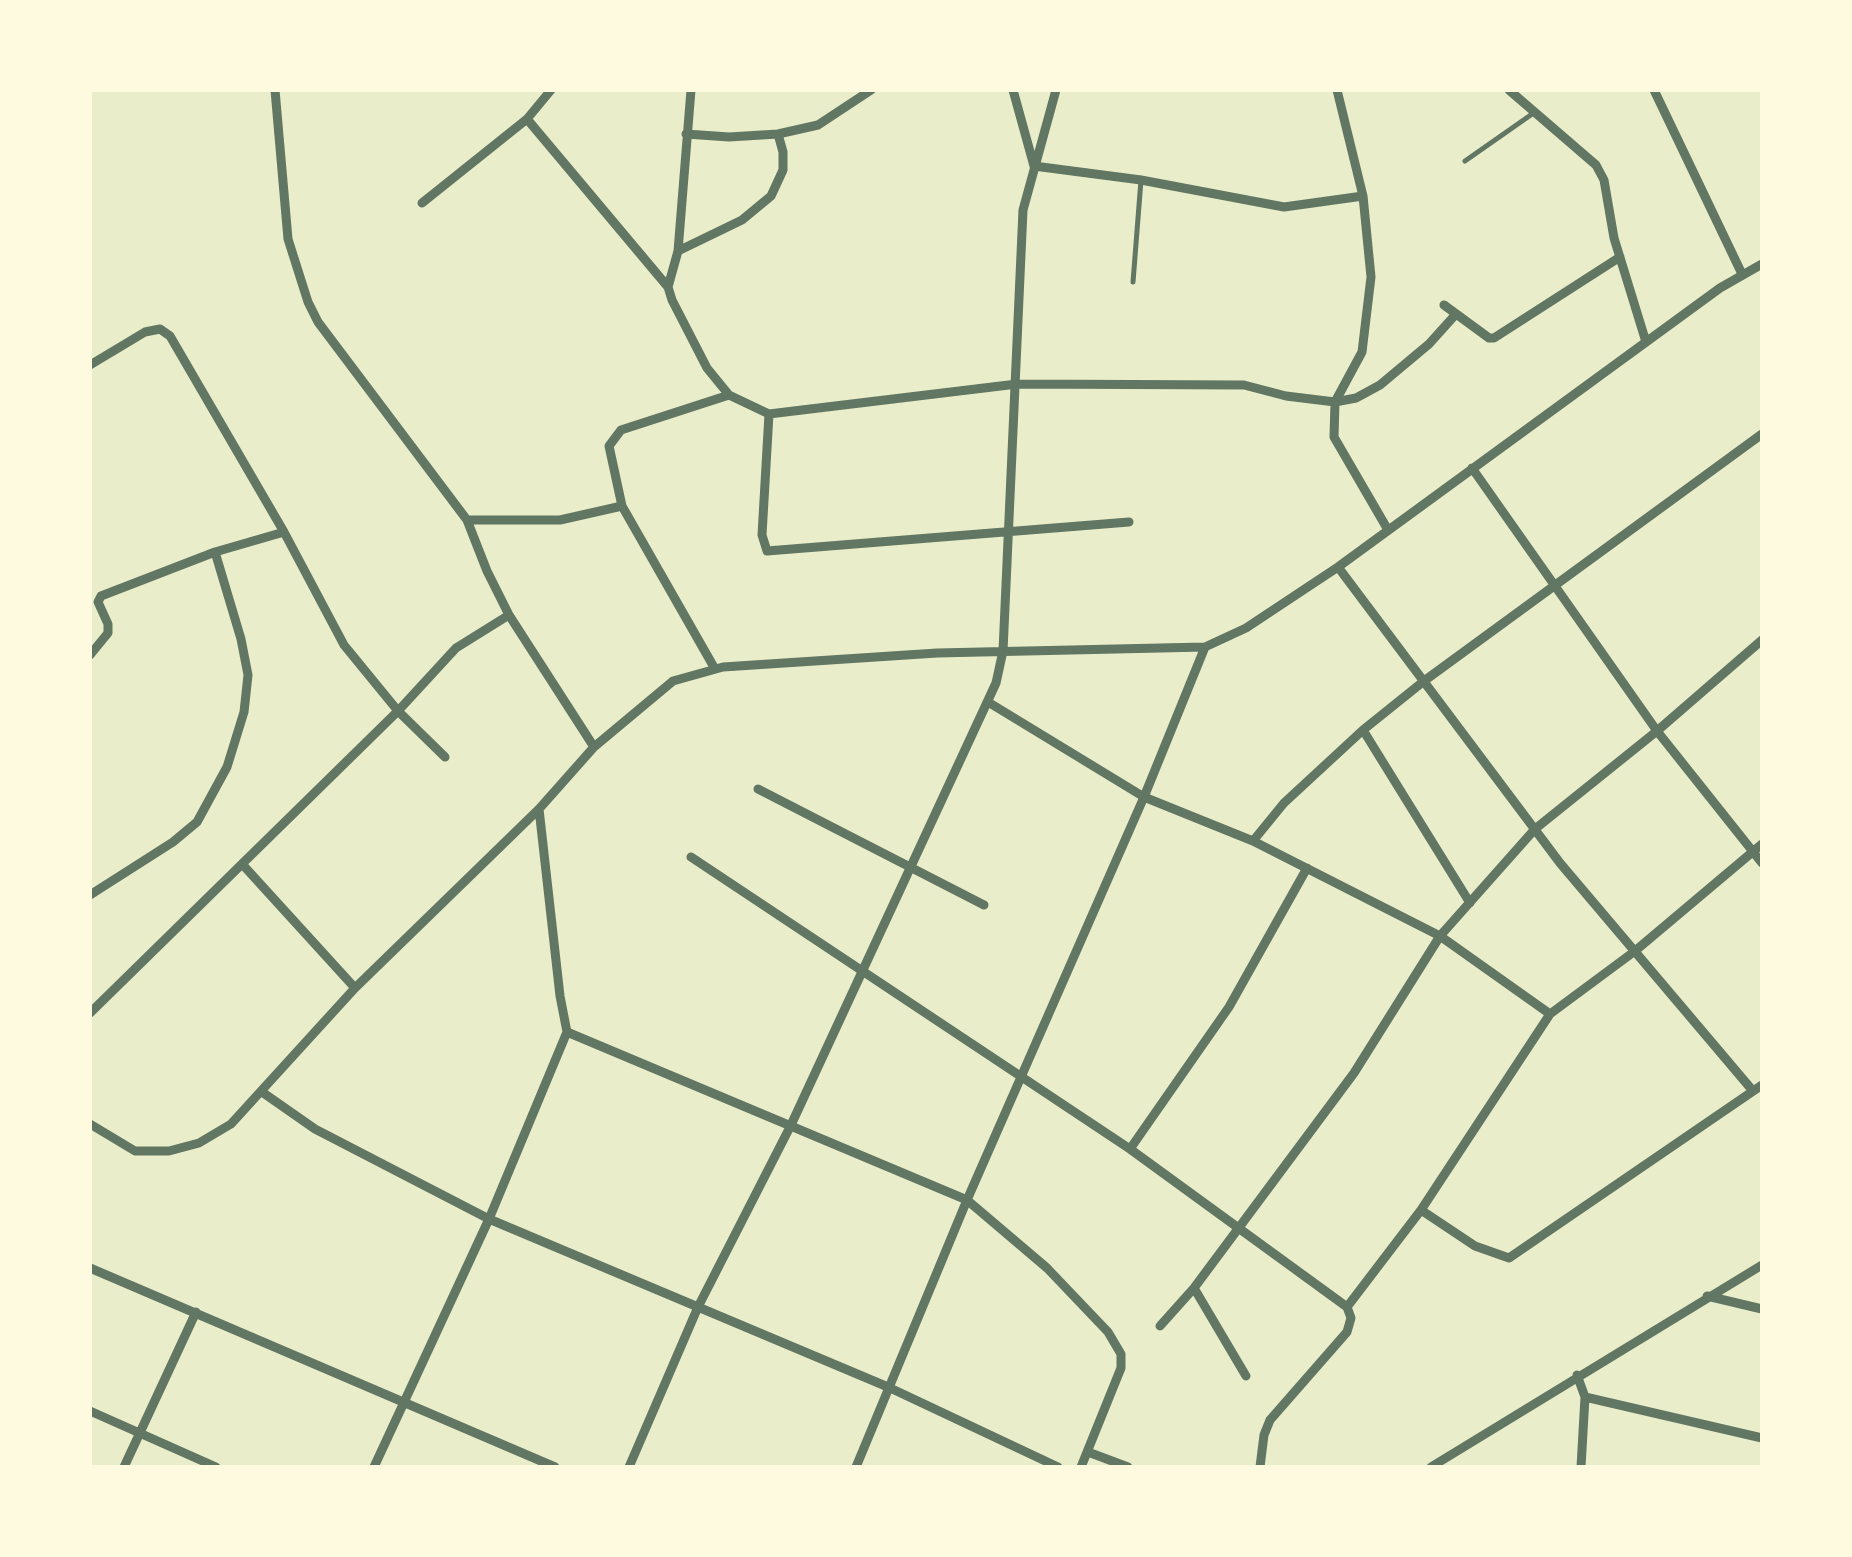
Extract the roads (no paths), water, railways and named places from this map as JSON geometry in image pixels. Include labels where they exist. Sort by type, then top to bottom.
[{"type":"street","points":[[275,90],[288,239],[308,302],[318,322],[467,520],[509,615],[594,748]]},
{"type":"street","points":[[422,203],[527,119],[551,90]]},
{"type":"street","points":[[668,286],[678,251],[691,90]]},
{"type":"street","points":[[686,134],[728,138],[778,134],[818,124],[872,90]]},
{"type":"street","points":[[1013,90],[1034,166]]},
{"type":"street","points":[[630,1467],[698,1307],[790,1125],[996,683],[1002,651],[1022,210],[1056,90]]},
{"type":"street","points":[[1337,90],[1363,196],[1371,277],[1362,352],[1335,402],[1334,438],[1388,530]]},
{"type":"street","points":[[1509,90],[1596,165],[1604,180],[1620,257],[1646,342]]},
{"type":"street","points":[[1654,90],[1742,274]]},
{"type":"street","points":[[527,119],[668,286],[707,368],[729,395],[769,414],[1016,384],[1244,385],[1286,396],[1335,402],[1356,398],[1380,385],[1429,344],[1456,314]]},
{"type":"street","points":[[678,251],[742,220],[771,196],[783,170],[778,134]]},
{"type":"street","points":[[1034,166],[1141,180],[1284,207],[1363,196]]},
{"type":"street","points":[[1444,305],[1494,338],[1620,257]]},
{"type":"street","points":[[90,1124],[134,1151],[169,1151],[199,1142],[231,1124],[354,988],[539,809],[594,748],[673,682],[715,669],[1002,651],[1205,647],[1246,628],[1338,567],[1646,342],[1762,264]]},
{"type":"street","points":[[90,365],[145,332],[160,329],[170,336],[284,532],[344,646],[398,712],[445,756]]},
{"type":"street","points":[[715,669],[622,506],[609,446],[621,430],[729,395]]},
{"type":"street","points":[[769,414],[762,535],[767,551],[1129,522]]},
{"type":"street","points":[[1252,841],[1284,803],[1363,730],[1424,681],[1762,434]]},
{"type":"street","points":[[1472,468],[1657,731],[1758,847],[1762,862]]},
{"type":"street","points":[[467,520],[560,520],[622,506]]},
{"type":"street","points":[[90,655],[108,633],[98,602],[101,596],[215,552],[284,532]]},
{"type":"street","points":[[90,896],[197,822],[227,767],[244,712],[248,675],[242,639],[215,552]]},
{"type":"street","points":[[1338,567],[1535,829],[1634,950],[1758,1088],[1509,1258],[1475,1246],[1421,1210]]},
{"type":"street","points":[[90,1013],[244,866],[398,712],[456,648],[509,615]]},
{"type":"street","points":[[1160,1326],[1194,1288],[1354,1073],[1440,936],[1535,829],[1762,640]]},
{"type":"street","points":[[856,1467],[1205,647]]},
{"type":"street","points":[[988,702],[1144,797],[1252,841],[1440,936],[1550,1014]]},
{"type":"street","points":[[1363,730],[1470,903]]},
{"type":"street","points":[[758,789],[984,905]]},
{"type":"street","points":[[374,1467],[490,1219],[567,1032],[539,809]]},
{"type":"street","points":[[1347,1307],[1421,1210],[1550,1014],[1758,847]]},
{"type":"street","points":[[691,857],[1130,1149],[1347,1307],[1351,1318],[1347,1332],[1270,1420],[1260,1467]]},
{"type":"street","points":[[244,866],[354,988]]},
{"type":"street","points":[[1130,1149],[1229,1007],[1307,868]]},
{"type":"street","points":[[567,1032],[967,1200],[1048,1268],[1108,1332],[1121,1354],[1121,1368],[1081,1467]]},
{"type":"street","points":[[262,1092],[315,1129],[490,1219],[888,1387],[1058,1467]]},
{"type":"street","points":[[1431,1467],[1762,1265]]},
{"type":"street","points":[[90,1268],[556,1467]]},
{"type":"street","points":[[1194,1288],[1246,1376]]},
{"type":"street","points":[[1708,1296],[1762,1310]]},
{"type":"street","points":[[124,1467],[196,1312]]},
{"type":"street","points":[[1577,1375],[1585,1398],[1582,1467]]},
{"type":"street","points":[[1585,1398],[1762,1438]]},
{"type":"street","points":[[90,1410],[216,1467]]},
{"type":"street","points":[[1088,1452],[1128,1467]]},
{"type":"lane","points":[[1465,161],[1535,112]]},
{"type":"lane","points":[[1133,282],[1141,180]]}]
